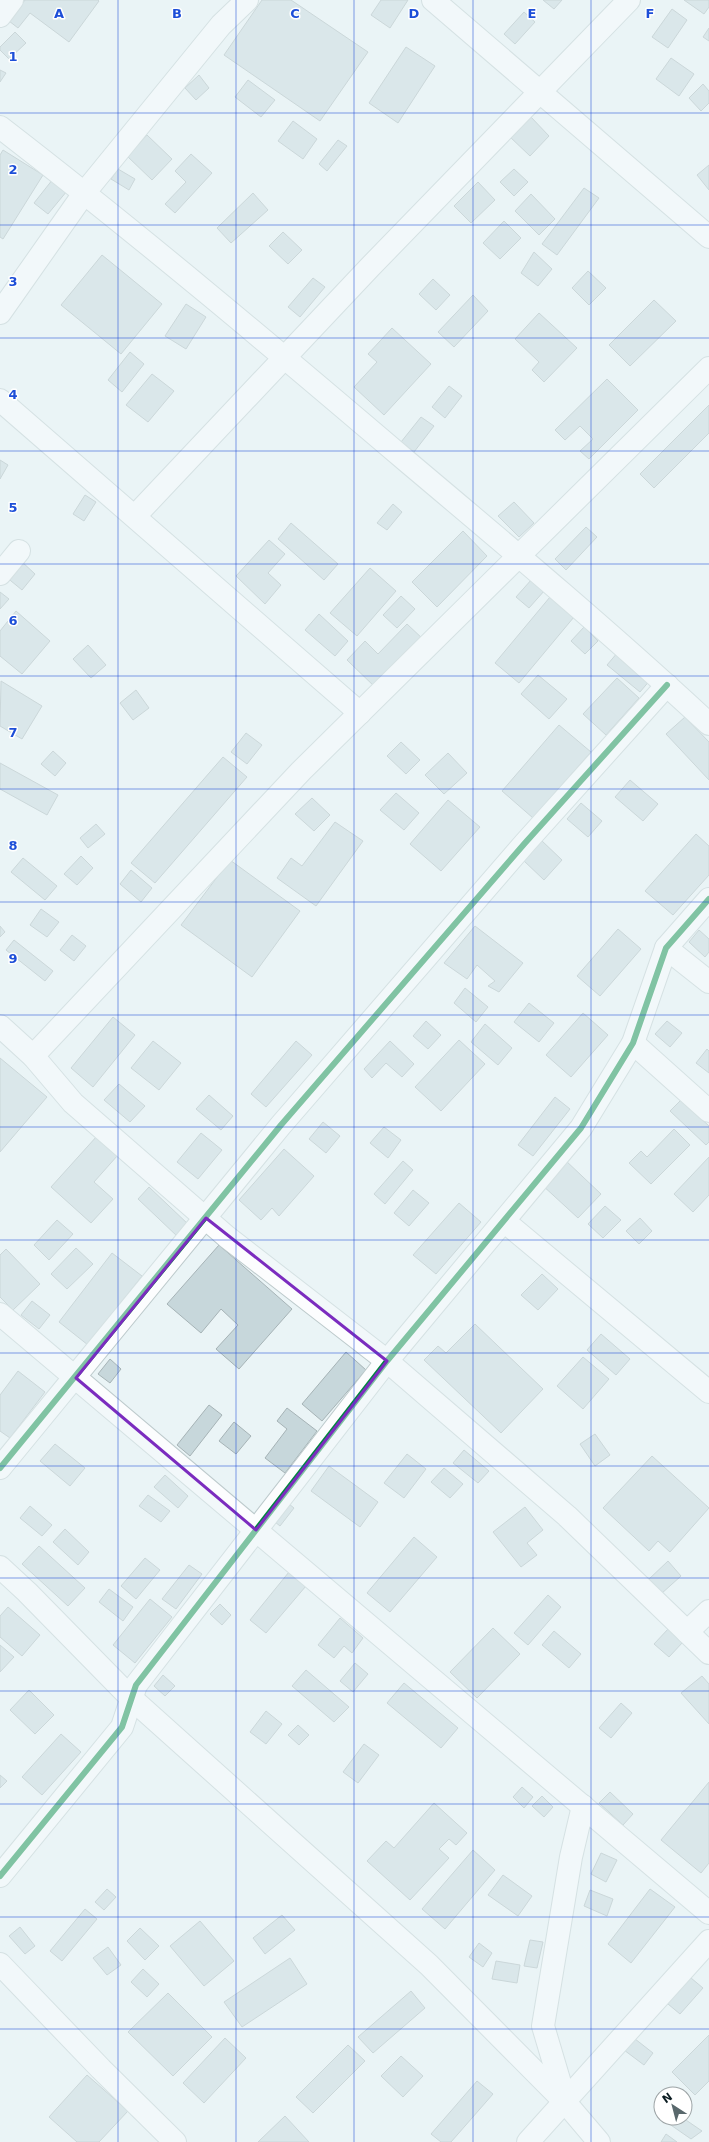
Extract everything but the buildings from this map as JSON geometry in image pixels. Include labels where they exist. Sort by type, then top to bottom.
[{"type":"street","points":[[0,16],[12,0]]},
{"type":"street","points":[[0,313],[85,192],[221,25],[247,0]]},
{"type":"street","points":[[433,0],[709,237]]},
{"type":"street","points":[[135,516],[539,91],[629,0]]},
{"type":"street","points":[[0,127],[85,192],[131,232],[286,356],[519,555],[667,685],[709,724]]},
{"type":"street","points":[[33,1056],[300,771],[709,368]]},
{"type":"street","points":[[0,400],[360,712]]},
{"type":"street","points":[[0,574],[19,551]]},
{"type":"street","points":[[0,1468],[76,1378],[286,1119],[525,843],[667,685]]},
{"type":"street","points":[[0,1876],[122,1727],[136,1685],[386,1361],[581,1128],[633,1043],[666,948],[709,899]]},
{"type":"street","points":[[666,948],[709,982]]},
{"type":"street","points":[[0,1026],[33,1056],[73,1103],[227,1237],[386,1361],[567,1516],[709,1653]]},
{"type":"street","points":[[633,1043],[709,1111]]},
{"type":"street","points":[[504,1221],[709,1392]]},
{"type":"street","points":[[0,1314],[709,1913]]},
{"type":"street","points":[[0,1567],[27,1592],[131,1698],[429,1965],[565,2102],[599,2142]]},
{"type":"street","points":[[687,1632],[709,1611]]},
{"type":"street","points":[[565,2102],[543,2026],[571,1857],[583,1806]]},
{"type":"street","points":[[528,2142],[709,1941]]},
{"type":"street","points":[[0,1964],[101,2069],[175,2142]]},
{"type":"highlighted area","points":[[206,1218],[387,1361],[256,1530],[76,1378]]},
{"type":"cycle path","points":[[0,1468],[281,1125],[525,843],[667,685]]},
{"type":"cycle path","points":[[0,1876],[122,1727],[136,1685],[387,1361],[581,1128],[633,1043],[666,948],[709,899]]}]
